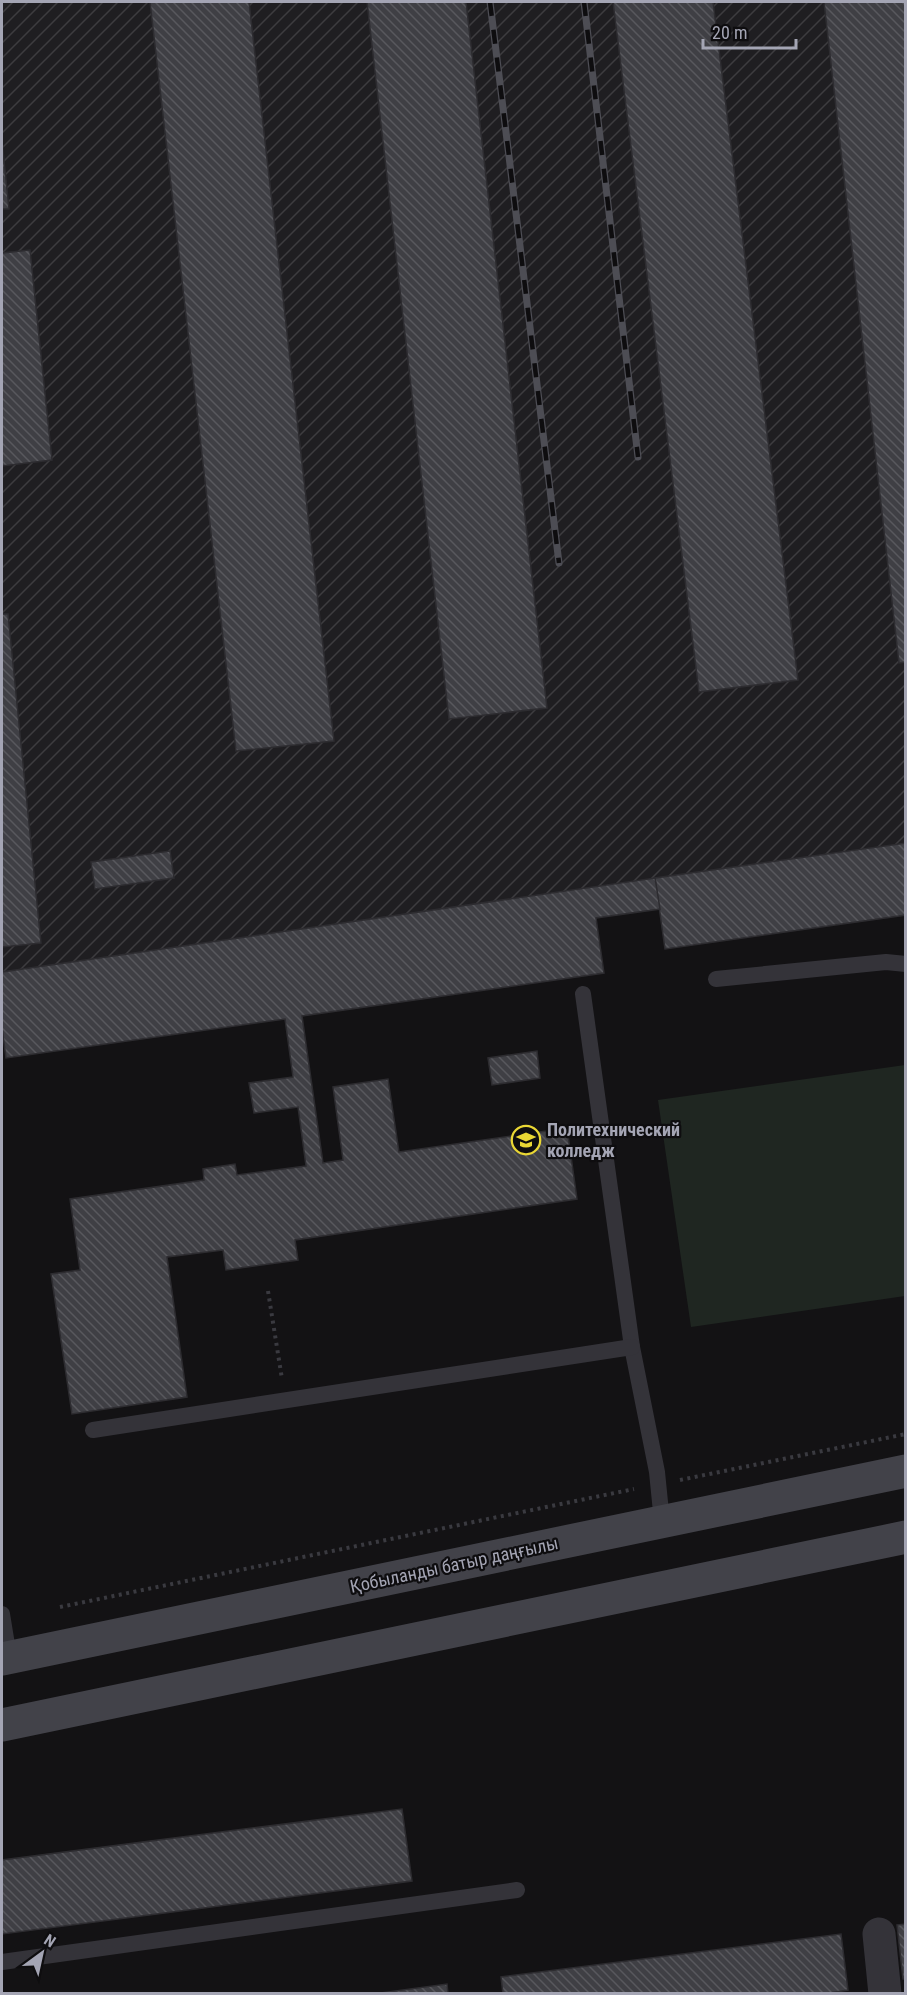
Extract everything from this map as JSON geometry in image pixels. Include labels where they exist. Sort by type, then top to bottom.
[{"type":"main road","name":"Қобыланды батыр даңғылы","points":[[5,1658],[906,1471]]},
{"type":"main road","points":[[2,1725],[906,1537]]},
{"type":"street","points":[[879,1934],[885,1994]]},
{"type":"lane","points":[[716,979],[886,962],[906,964]]},
{"type":"lane","points":[[583,994],[632,1347],[659,1485],[662,1522]]},
{"type":"lane","points":[[93,1430],[632,1347]]},
{"type":"lane","points":[[2,1614],[5,1658]]},
{"type":"lane","points":[[2,1962],[517,1890]]},
{"type":"path","points":[[268,1291],[285,1400]]},
{"type":"path","points":[[60,1607],[906,1434]]},
{"type":"shaded area","points":[[2,2],[905,2],[905,843],[2,972]]},
{"type":"shaded area","points":[[905,1065],[905,1296],[691,1327],[658,1100]]},
{"type":"building","points":[[150,2],[249,2],[334,741],[236,751]]},
{"type":"building","points":[[367,2],[466,2],[547,708],[449,719]]},
{"type":"building","points":[[613,2],[713,2],[798,680],[699,692]]},
{"type":"building","points":[[824,2],[906,2],[906,662],[899,663]]},
{"type":"building","points":[[2,141],[9,209],[2,209]]},
{"type":"building","points":[[30,250],[52,460],[2,466],[2,253]]},
{"type":"building","points":[[2,614],[8,614],[41,943],[2,947]]},
{"type":"building","points":[[906,843],[906,915],[665,949],[655,878]]},
{"type":"building","points":[[170,851],[174,878],[95,889],[91,862]]},
{"type":"building","name":"Политехнический колледж","points":[[655,878],[660,909],[596,918],[604,973],[302,1016],[323,1163],[343,1160],[333,1087],[388,1079],[399,1152],[567,1128],[577,1199],[295,1240],[298,1260],[226,1270],[223,1250],[167,1257],[187,1397],[72,1414],[51,1274],[80,1270],[70,1199],[204,1180],[203,1169],[235,1164],[237,1175],[306,1166],[298,1107],[254,1113],[249,1083],[293,1077],[285,1019],[6,1058],[2,1028],[2,972]]},
{"type":"building","points":[[537,1051],[540,1078],[492,1085],[488,1058]]},
{"type":"building","points":[[402,1809],[412,1881],[2,1934],[2,1860]]},
{"type":"building","points":[[906,1924],[906,1979],[903,1979],[897,1925]]},
{"type":"building","points":[[841,1934],[848,1990],[823,1994],[503,1994],[501,1977]]},
{"type":"building","points":[[447,1984],[448,1994],[373,1994]]},
{"type":"railway","points":[[490,2],[559,563]]},
{"type":"railway","points":[[584,2],[638,457]]},
{"type":"place","name":"Политехнический колледж","points":[[526,1140]]}]
